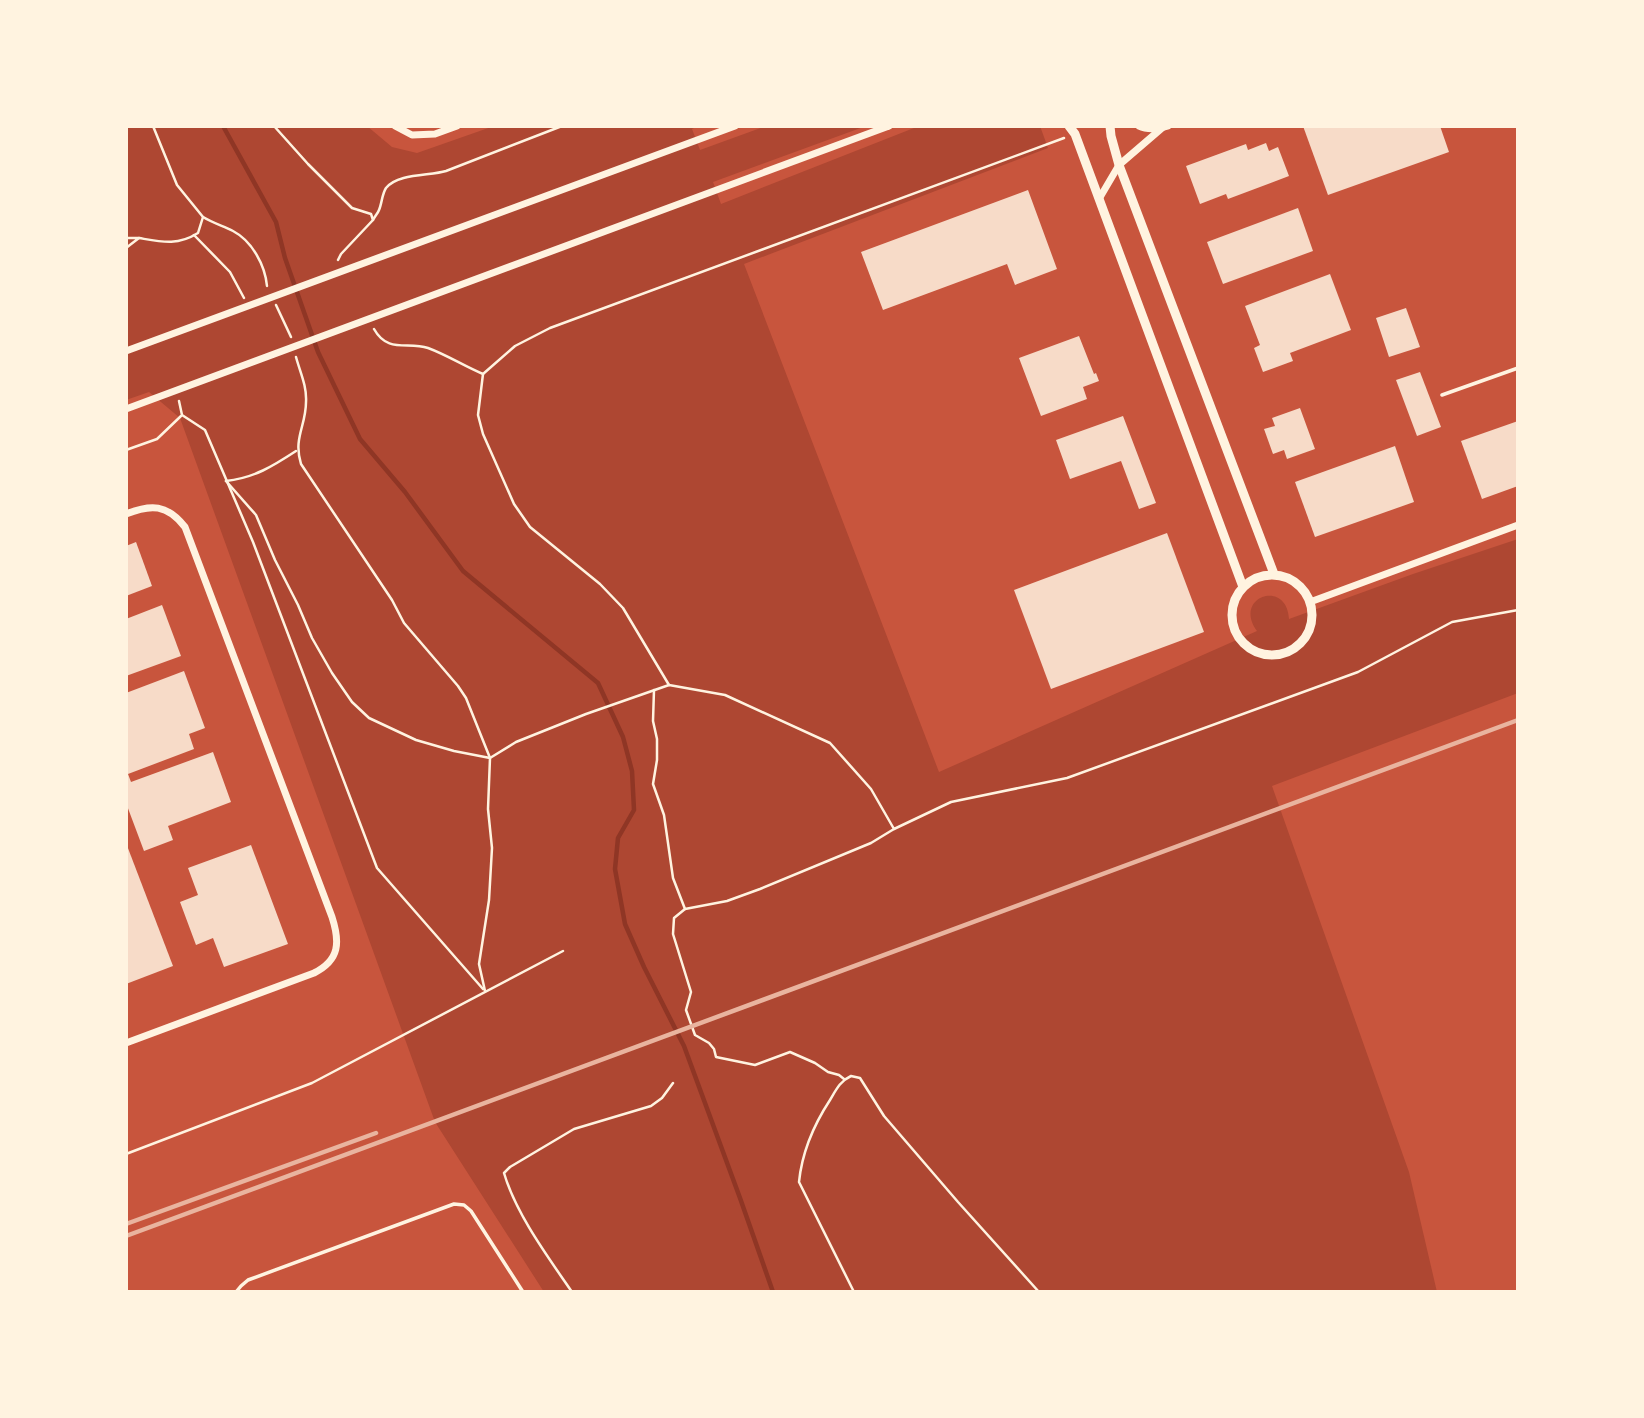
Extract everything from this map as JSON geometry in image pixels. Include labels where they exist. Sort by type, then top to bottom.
[{"type":"street","points":[[395,126],[412,135],[435,134],[457,126]]},
{"type":"street","points":[[126,351],[734,126]]},
{"type":"street","points":[[126,410],[889,126]]},
{"type":"street","points":[[1110,126],[1119,165],[1274,575]]},
{"type":"street","points":[[1139,126],[1165,127]]},
{"type":"street","points":[[1098,199],[1119,165],[1165,127]]},
{"type":"street","points":[[1072,130],[1243,587]]},
{"type":"street","points":[[126,513],[157,507],[179,519],[185,527],[337,931],[333,957],[328,964],[314,973],[126,1043]]},
{"type":"street","points":[[1310,601],[1518,525]]},
{"type":"street","points":[[1274,575],[1285,576],[1304,590],[1310,601],[1312,621],[1310,631],[1294,649],[1272,656],[1248,648],[1233,626],[1232,615],[1233,604],[1243,587],[1252,580],[1274,575]]},
{"type":"lane","points":[[1442,396],[1518,368]]},
{"type":"lane","points":[[236,1292],[248,1280],[454,1204],[464,1205],[471,1211],[523,1292]]},
{"type":"path","points":[[153,126],[177,185],[203,217],[237,233],[246,241],[262,264],[271,295]]},
{"type":"path","points":[[274,126],[352,208],[371,214],[373,220]]},
{"type":"path","points":[[336,273],[341,254],[373,220],[387,188],[392,184],[404,178],[446,171],[562,126]]},
{"type":"path","points":[[669,685],[622,608],[600,584],[530,527],[514,504],[483,434],[478,415],[483,374],[516,346],[550,328],[1072,130]]},
{"type":"path","points":[[126,237],[177,242],[198,233],[203,217]]},
{"type":"path","points":[[194,235],[230,272],[250,305]]},
{"type":"path","points":[[126,248],[139,238]]},
{"type":"path","points":[[276,304],[293,344]]},
{"type":"path","points":[[369,320],[377,335],[385,341],[400,347],[425,347],[483,374]]},
{"type":"path","points":[[296,355],[306,401],[298,438],[297,451],[301,464],[392,600],[404,624],[466,698],[490,758],[488,809],[492,848],[489,900],[479,964],[485,991]]},
{"type":"path","points":[[177,391],[182,415],[205,430],[258,555],[377,868],[485,991]]},
{"type":"path","points":[[126,450],[157,439],[182,415]]},
{"type":"path","points":[[226,481],[243,480],[297,451]]},
{"type":"path","points":[[226,481],[256,515],[312,638],[332,673],[352,702],[369,718],[416,740],[490,758],[516,741],[669,685],[725,695],[830,743],[871,789],[894,829]]},
{"type":"path","points":[[844,1079],[839,1074],[828,1072],[790,1052],[755,1065],[716,1057],[709,1043],[695,1035],[686,1010],[691,992],[673,934],[674,918],[685,909],[727,901],[871,843],[951,802],[1067,778],[1358,672],[1451,622],[1518,610]]},
{"type":"path","points":[[654,690],[653,721],[657,760],[653,784],[664,815],[673,878],[685,909]]},
{"type":"path","points":[[126,1154],[312,1083],[563,951]]},
{"type":"path","points":[[854,1292],[799,1182],[801,1163],[816,1121],[844,1079],[851,1076],[860,1078],[884,1116],[1038,1292]]},
{"type":"path","points":[[572,1292],[520,1209],[508,1188],[504,1174],[510,1167],[574,1129],[651,1106],[662,1098],[673,1083]]},
{"type":"shaded area","points":[[126,126],[367,126],[392,147],[417,153],[494,126],[698,126],[692,129],[700,150],[766,126],[866,126],[713,182],[721,204],[919,126],[1040,126],[1048,148],[744,264],[939,772],[1257,631],[1251,619],[1251,609],[1256,601],[1263,597],[1280,599],[1286,606],[1289,619],[1518,539],[1518,693],[1272,786],[1409,1172],[1437,1292],[544,1292],[435,1122],[180,418],[149,392],[126,400]]},
{"type":"building","points":[[1303,126],[1440,126],[1449,152],[1328,195]]},
{"type":"building","points":[[1266,143],[1269,151],[1278,147],[1289,176],[1228,199],[1226,194],[1200,204],[1186,166],[1246,144],[1248,150]]},
{"type":"building","points":[[1028,190],[1057,269],[1015,285],[1007,264],[883,310],[861,252]]},
{"type":"building","points":[[1298,208],[1313,251],[1223,284],[1207,242]]},
{"type":"building","points":[[1330,274],[1351,330],[1290,353],[1293,361],[1263,372],[1254,348],[1260,345],[1245,306]]},
{"type":"building","points":[[1406,308],[1420,347],[1389,357],[1376,318]]},
{"type":"building","points":[[1079,336],[1099,381],[1083,387],[1087,399],[1041,416],[1019,358]]},
{"type":"building","points":[[1420,372],[1441,427],[1417,436],[1396,380]]},
{"type":"building","points":[[1300,408],[1315,449],[1287,459],[1284,450],[1273,454],[1264,429],[1275,426],[1272,418]]},
{"type":"building","points":[[1123,416],[1156,503],[1139,509],[1121,461],[1070,479],[1056,440]]},
{"type":"building","points":[[1518,421],[1518,486],[1482,499],[1461,441]]},
{"type":"building","points":[[1395,446],[1414,502],[1315,537],[1295,482]]},
{"type":"building","points":[[1167,533],[1204,632],[1051,689],[1014,590]]},
{"type":"building","points":[[136,542],[152,586],[126,596],[126,546]]},
{"type":"building","points":[[162,605],[181,656],[126,676],[126,619]]},
{"type":"building","points":[[184,671],[205,728],[189,734],[194,749],[128,774],[126,693]]},
{"type":"building","points":[[213,752],[231,802],[168,826],[173,840],[144,851],[126,803],[126,775],[128,774],[131,782]]},
{"type":"building","points":[[126,843],[173,966],[126,984]]},
{"type":"building","points":[[251,845],[288,944],[224,967],[213,938],[196,945],[180,902],[198,895],[188,868]]},
{"type":"waterway","points":[[223,126],[276,222],[285,258],[318,352],[360,439],[405,492],[463,571],[598,683],[623,737],[632,771],[634,810],[618,838],[615,869],[625,924],[684,1046],[773,1292]]},
{"type":"railway","points":[[126,1236],[1518,720]]},
{"type":"railway","points":[[126,1224],[376,1133]]}]
